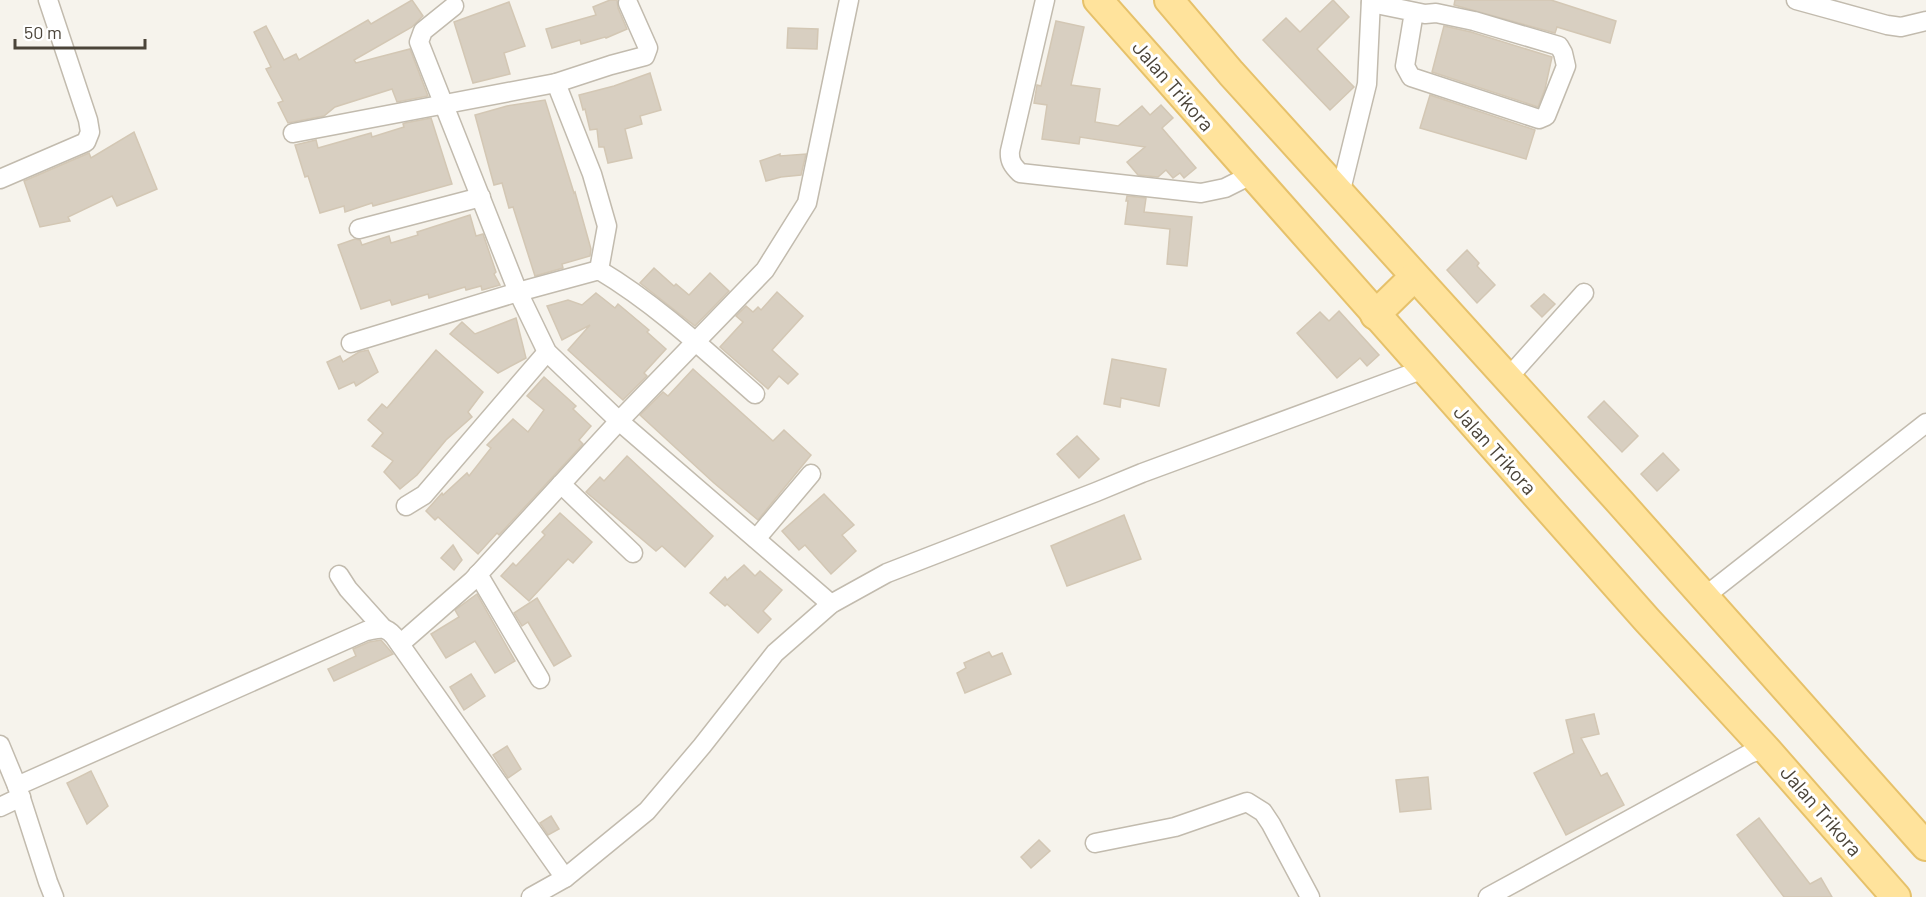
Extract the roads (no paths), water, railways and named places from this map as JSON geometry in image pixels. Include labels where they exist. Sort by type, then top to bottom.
[{"type":"main road","name":"Jalan Trikora","points":[[1098,0],[1375,315],[1896,897]]},
{"type":"main road","points":[[1169,0],[1231,73],[1318,167],[1414,277],[1926,846]]},
{"type":"main road","points":[[1375,315],[1414,277]]},
{"type":"street","points":[[0,179],[86,142],[90,132],[48,0]]},
{"type":"street","points":[[400,644],[478,574],[619,421],[765,270],[807,203],[849,0]]},
{"type":"street","points":[[1045,0],[1010,151],[1013,166],[1020,172],[1201,193],[1215,192],[1251,175]]},
{"type":"street","points":[[1796,0],[1857,9],[1901,27],[1926,21]]},
{"type":"street","points":[[1340,194],[1367,84],[1371,1],[1414,12],[1436,13],[1474,21],[1559,46],[1566,66],[1546,116],[1539,118],[1411,77],[1405,66],[1414,12]]},
{"type":"street","points":[[293,133],[556,83],[645,56],[648,48],[628,3]]},
{"type":"street","points":[[454,6],[423,31],[419,42],[518,292],[547,352],[619,421],[831,604]]},
{"type":"street","points":[[556,83],[595,183],[607,226],[599,270]]},
{"type":"street","points":[[359,229],[481,197]]},
{"type":"street","points":[[351,343],[599,270],[618,281],[695,342],[755,394]]},
{"type":"street","points":[[1507,379],[1584,293]]},
{"type":"street","points":[[406,506],[424,495],[547,352]]},
{"type":"street","points":[[531,897],[565,878],[646,811],[702,746],[775,653],[831,604],[887,573],[1142,472],[1424,369]]},
{"type":"street","points":[[1704,597],[1926,423]]},
{"type":"street","points":[[756,539],[811,474]]},
{"type":"street","points":[[561,484],[633,553]]},
{"type":"street","points":[[478,574],[540,679]]},
{"type":"street","points":[[339,575],[348,589],[382,628]]},
{"type":"street","points":[[0,807],[19,791],[366,631],[382,628],[389,629],[400,644],[565,878]]},
{"type":"street","points":[[0,745],[19,791],[54,897]]},
{"type":"street","points":[[1488,897],[1749,754],[1765,748]]},
{"type":"street","points":[[1095,843],[1175,827],[1247,802],[1263,812],[1271,824],[1310,897]]}]
